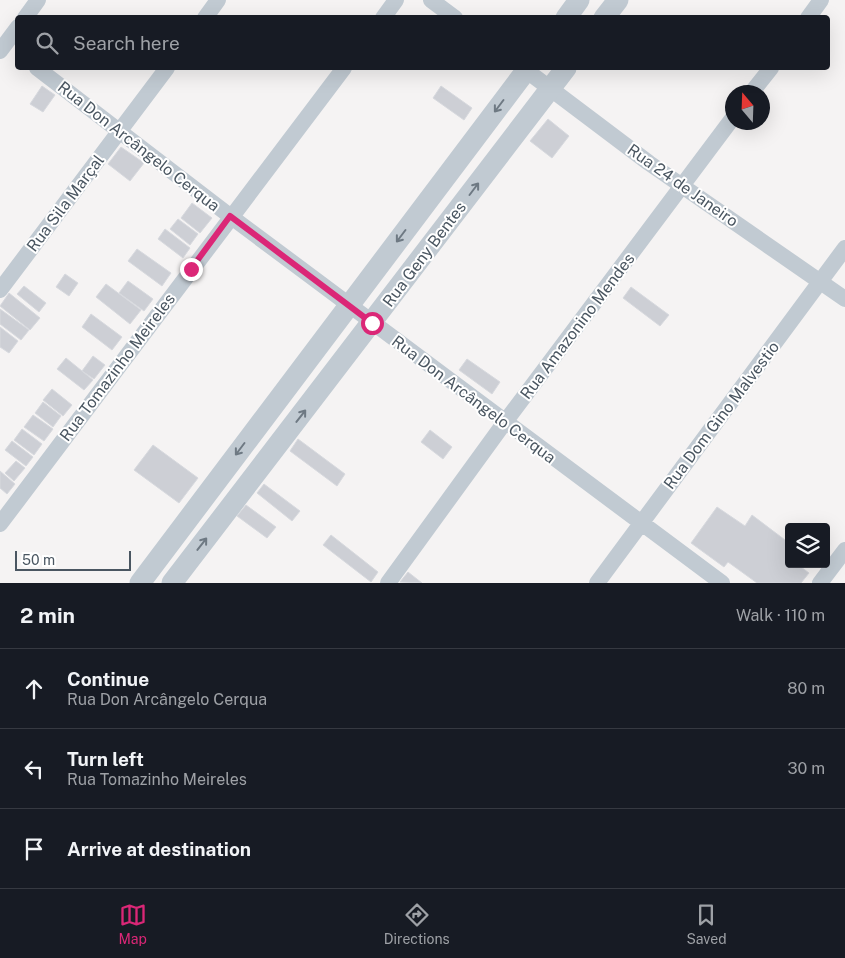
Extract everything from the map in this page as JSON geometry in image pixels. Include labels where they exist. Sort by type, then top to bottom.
[{"type":"street","points":[[27,15],[38,0]]},
{"type":"street","points":[[207,15],[218,0]]},
{"type":"street","points":[[384,15],[396,0]]},
{"type":"street","points":[[432,0],[451,15]]},
{"type":"street","points":[[568,15],[580,0]]},
{"type":"street","points":[[606,15],[618,0]]},
{"type":"street","points":[[810,15],[820,0]]},
{"type":"street","points":[[6,46],[15,32]]},
{"type":"street","name":"Rua Don Arcângelo Cerqua","points":[[40,70],[230,216],[350,304],[372,323],[722,583]]},
{"type":"street","name":"Rua Sila Marçal","points":[[0,290],[165,70]]},
{"type":"street","name":"Rua Tomazinho Meireles","points":[[0,524],[230,216],[342,70]]},
{"type":"street","name":"Rua Geny Bentes","points":[[140,583],[525,70]]},
{"type":"street","name":"Rua 24 de Janeiro","points":[[528,70],[683,186],[845,299]]},
{"type":"street","name":"Rua Geny Bentes","points":[[172,583],[564,70]]},
{"type":"street","points":[[758,85],[769,70]]},
{"type":"street","name":"Rua Amazonino Mendes","points":[[388,583],[505,422],[725,129]]},
{"type":"street","name":"Rua Dom Gino Malvestio","points":[[597,583],[640,522],[845,248]]},
{"type":"street","points":[[820,583],[845,550]]},
{"type":"building","points":[[42,86],[55,95],[43,112],[30,104]]},
{"type":"building","points":[[441,86],[472,108],[464,120],[433,98]]},
{"type":"building","points":[[548,119],[569,136],[552,158],[530,141]]},
{"type":"building","points":[[121,147],[144,163],[130,181],[108,164]]},
{"type":"building","points":[[192,203],[212,218],[200,233],[181,218]]},
{"type":"building","points":[[178,219],[198,234],[190,245],[170,229]]},
{"type":"building","points":[[165,229],[190,248],[183,258],[158,239]]},
{"type":"building","points":[[137,249],[171,273],[162,286],[128,261]]},
{"type":"building","points":[[65,274],[78,283],[69,296],[56,287]]},
{"type":"building","points":[[128,281],[153,299],[144,311],[119,293]]},
{"type":"building","points":[[106,284],[141,310],[130,324],[96,297]]},
{"type":"building","points":[[24,286],[46,303],[39,312],[17,294]]},
{"type":"building","points":[[631,287],[669,315],[660,326],[623,298]]},
{"type":"building","points":[[9,293],[40,318],[30,330],[0,306]]},
{"type":"building","points":[[0,309],[29,330],[21,340],[0,324]]},
{"type":"building","points":[[91,314],[122,337],[112,350],[82,327]]},
{"type":"building","points":[[0,327],[18,341],[9,353],[0,347]]},
{"type":"building","points":[[93,356],[105,365],[94,379],[82,371]]},
{"type":"building","points":[[66,358],[93,380],[84,390],[57,369]]},
{"type":"building","points":[[467,359],[500,382],[492,394],[459,370]]},
{"type":"building","points":[[52,389],[72,405],[63,416],[43,400]]},
{"type":"building","points":[[43,402],[61,416],[53,427],[35,413]]},
{"type":"building","points":[[33,415],[53,429],[44,441],[24,427]]},
{"type":"building","points":[[22,429],[42,444],[34,455],[14,440]]},
{"type":"building","points":[[430,430],[452,447],[443,459],[421,442]]},
{"type":"building","points":[[298,439],[345,474],[337,486],[290,451]]},
{"type":"building","points":[[12,441],[33,457],[26,466],[5,450]]},
{"type":"building","points":[[153,445],[198,478],[179,503],[134,470]]},
{"type":"building","points":[[16,461],[25,468],[14,481],[5,473]]},
{"type":"building","points":[[0,471],[15,484],[7,494],[0,488]]},
{"type":"building","points":[[264,484],[300,511],[292,521],[257,493]]},
{"type":"building","points":[[246,505],[276,527],[267,538],[237,516]]},
{"type":"building","points":[[717,507],[745,526],[752,515],[785,540],[785,568],[802,568],[809,573],[801,583],[757,583],[728,562],[724,567],[691,543]]},
{"type":"building","points":[[331,535],[378,572],[371,582],[323,545]]},
{"type":"building","points":[[408,572],[422,583],[400,582]]},
{"type":"route","points":[[191,269],[230,216],[350,304],[372,323]]}]
